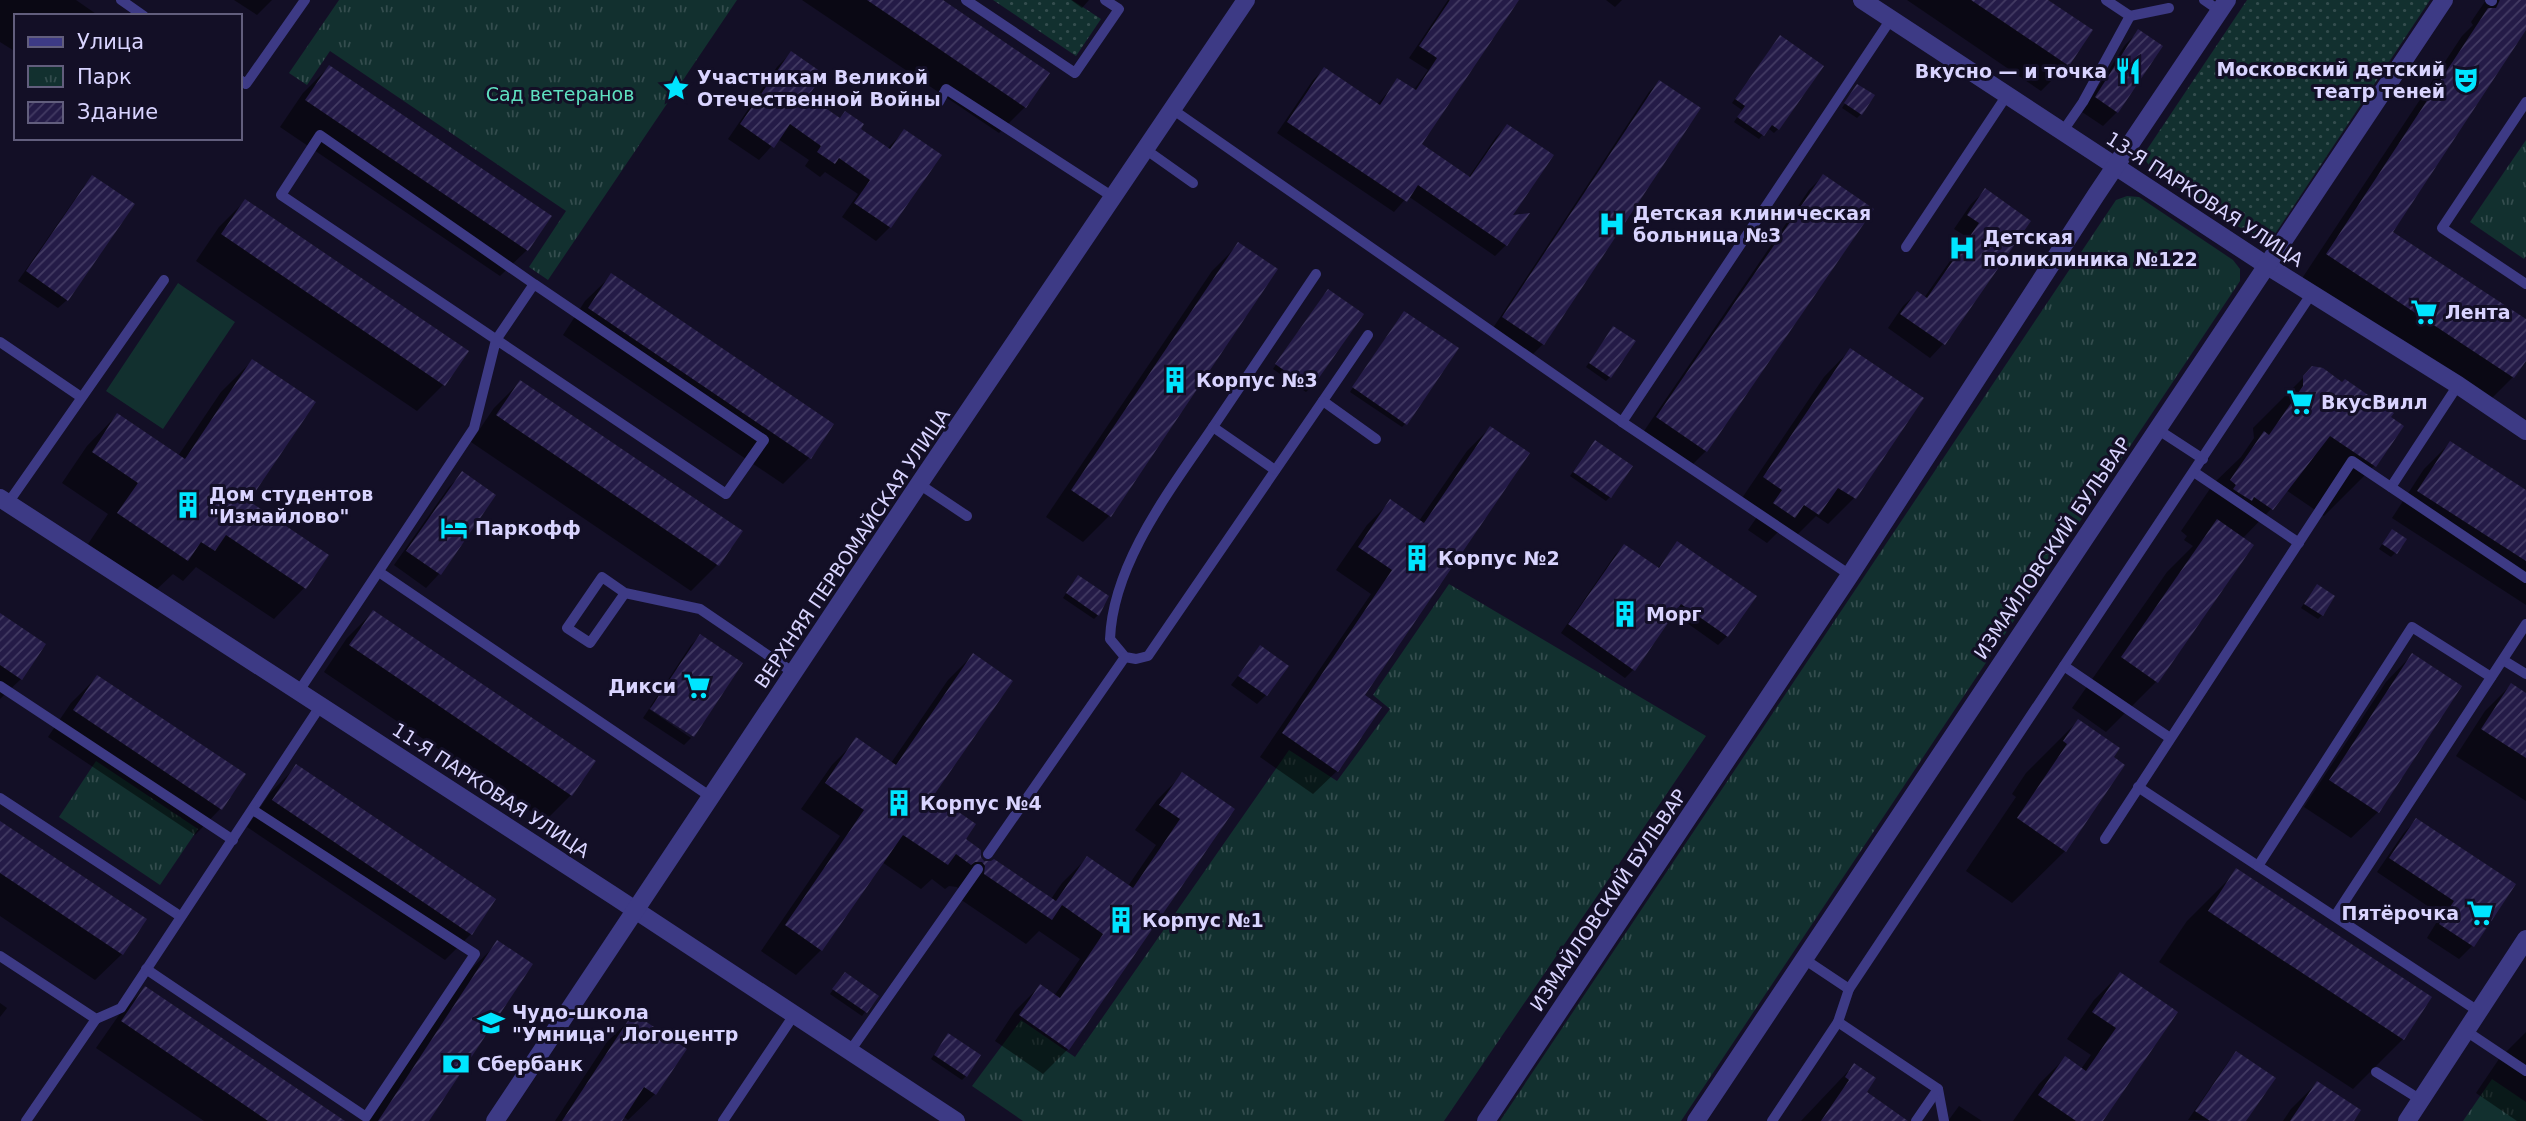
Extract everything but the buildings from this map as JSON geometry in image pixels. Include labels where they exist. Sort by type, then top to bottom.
[{"type":"street","name":"ВЕРХНЯЯ ПЕРВОМАЙСКАЯ УЛИЦА","points":[[495,1121],[919,484],[1246,0]]},
{"type":"street","name":"13-Я ПАРКОВАЯ УЛИЦА","points":[[1862,0],[2266,265],[2458,386],[2524,424]]},
{"type":"street","name":"ИЗМАЙЛОВСКИЙ БУЛЬВАР","points":[[1696,1121],[2444,0]]},
{"type":"street","name":"ИЗМАЙЛОВСКИЙ БУЛЬВАР","points":[[1486,1121],[1850,575],[2224,5]]},
{"type":"street","name":"11-Я ПАРКОВАЯ УЛИЦА","points":[[4,500],[956,1121]]},
{"type":"street","points":[[2407,1121],[2478,1011],[2524,947]]},
{"type":"lane","points":[[121,0],[141,14]]},
{"type":"lane","points":[[242,81],[246,84],[305,0]]},
{"type":"lane","points":[[966,0],[1075,73],[1119,9],[1105,0]]},
{"type":"lane","points":[[2106,0],[2130,16],[2169,8]]},
{"type":"lane","points":[[2204,0],[2224,5]]},
{"type":"lane","points":[[2063,131],[2083,102],[2130,16]]},
{"type":"lane","points":[[1622,422],[1891,19]]},
{"type":"lane","points":[[939,102],[946,89],[1113,197]]},
{"type":"lane","points":[[1906,247],[2007,95]]},
{"type":"lane","points":[[2526,102],[2442,228],[2526,284]]},
{"type":"lane","points":[[1172,108],[1622,422],[1850,575]]},
{"type":"lane","points":[[320,135],[764,440],[726,494],[496,341],[281,195],[320,135]]},
{"type":"lane","points":[[1144,149],[1193,183]]},
{"type":"lane","points":[[1316,274],[1159,507],[1134,554],[1111,614],[1110,639],[1125,657],[1136,659],[1148,656],[1368,335]]},
{"type":"lane","points":[[4,500],[163,280]]},
{"type":"lane","points":[[299,691],[474,428],[496,341],[534,284]]},
{"type":"lane","points":[[1772,1121],[1838,1022],[1849,989],[2312,293]]},
{"type":"lane","points":[[0,342],[81,397]]},
{"type":"lane","points":[[2391,487],[2458,386]]},
{"type":"lane","points":[[1322,401],[1376,439]]},
{"type":"lane","points":[[1213,427],[1275,470]]},
{"type":"lane","points":[[2157,429],[2203,459]]},
{"type":"lane","points":[[2105,839],[2120,825],[2138,787],[2352,461],[2526,578]]},
{"type":"lane","points":[[2194,472],[2298,543]]},
{"type":"lane","points":[[919,484],[967,516]]},
{"type":"lane","points":[[379,572],[711,797]]},
{"type":"lane","points":[[625,593],[590,643],[567,628],[602,577],[625,593],[700,610],[794,673]]},
{"type":"lane","points":[[2335,916],[2526,624]]},
{"type":"lane","points":[[2258,866],[2412,627],[2491,677]]},
{"type":"lane","points":[[988,854],[1125,657]]},
{"type":"lane","points":[[2503,660],[2526,674]]},
{"type":"lane","points":[[2064,666],[2170,738]]},
{"type":"lane","points":[[0,686],[233,840]]},
{"type":"lane","points":[[26,1121],[96,1019],[121,1008],[321,705]]},
{"type":"lane","points":[[2138,787],[2478,1011]]},
{"type":"lane","points":[[2,802],[180,916]]},
{"type":"lane","points":[[146,969],[365,1119],[475,954],[253,810]]},
{"type":"lane","points":[[850,1051],[978,869]]},
{"type":"lane","points":[[0,956],[96,1019]]},
{"type":"lane","points":[[1804,959],[1849,989]]},
{"type":"lane","points":[[723,1121],[794,1014]]},
{"type":"lane","points":[[1838,1022],[1938,1089],[1944,1121]]},
{"type":"lane","points":[[2466,1031],[2526,1071]]},
{"type":"lane","points":[[2376,1072],[2421,1100]]},
{"type":"lane","points":[[1916,1121],[1938,1089]]},
{"type":"green space","name":"Сад ветеранов","points":[[339,0],[737,0],[548,280],[529,267],[566,211],[330,51],[307,85],[289,73]]},
{"type":"green space","points":[[993,0],[1072,0],[1101,19],[1076,56]]},
{"type":"green space","points":[[2247,0],[2430,0],[2275,234],[2265,238],[2253,236],[2153,171],[2146,161],[2146,151]]},
{"type":"green space","points":[[2526,140],[2526,256],[2524,259],[2470,222]]},
{"type":"green space","points":[[2127,196],[2139,197],[2233,260],[2240,269],[2240,281],[1681,1121],[1500,1121],[2116,200]]},
{"type":"green space","points":[[178,283],[235,322],[163,429],[106,391]]},
{"type":"green space","points":[[1449,584],[1706,736],[1444,1121],[1023,1121],[972,1086],[1021,1020],[1075,1057],[1289,750],[1337,781],[1390,709],[1373,695]]},
{"type":"green space","points":[[96,761],[198,829],[160,885],[59,817]]},
{"type":"green space","points":[[2492,1079],[2526,1102],[2526,1121],[2463,1121]]},
{"type":"place","name":"Вкусно — и точка","points":[[2128,71]]},
{"type":"place","name":"Московский детский театр теней","points":[[2466,80]]},
{"type":"place","name":"Участникам Великой Отечественной Войны","points":[[676,88]]},
{"type":"place","name":"Детская клиническая больница №3","points":[[1612,224]]},
{"type":"place","name":"Детская поликлиника №122","points":[[1962,248]]},
{"type":"place","name":"Лента","points":[[2424,312]]},
{"type":"place","name":"Корпус №3","points":[[1175,380]]},
{"type":"place","name":"ВкусВилл","points":[[2300,402]]},
{"type":"place","name":"Дом студентов \"Измайлово\"","points":[[188,505]]},
{"type":"place","name":"Паркофф","points":[[454,528]]},
{"type":"place","name":"Корпус №2","points":[[1417,558]]},
{"type":"place","name":"Морг","points":[[1625,614]]},
{"type":"place","name":"Дикси","points":[[697,686]]},
{"type":"place","name":"Корпус №4","points":[[899,803]]},
{"type":"place","name":"Пятёрочка","points":[[2480,913]]},
{"type":"place","name":"Корпус №1","points":[[1121,920]]},
{"type":"place","name":"Чудо-школа \"Умница\" Логоцентр","points":[[491,1023]]},
{"type":"place","name":"Сбербанк","points":[[456,1064]]}]
